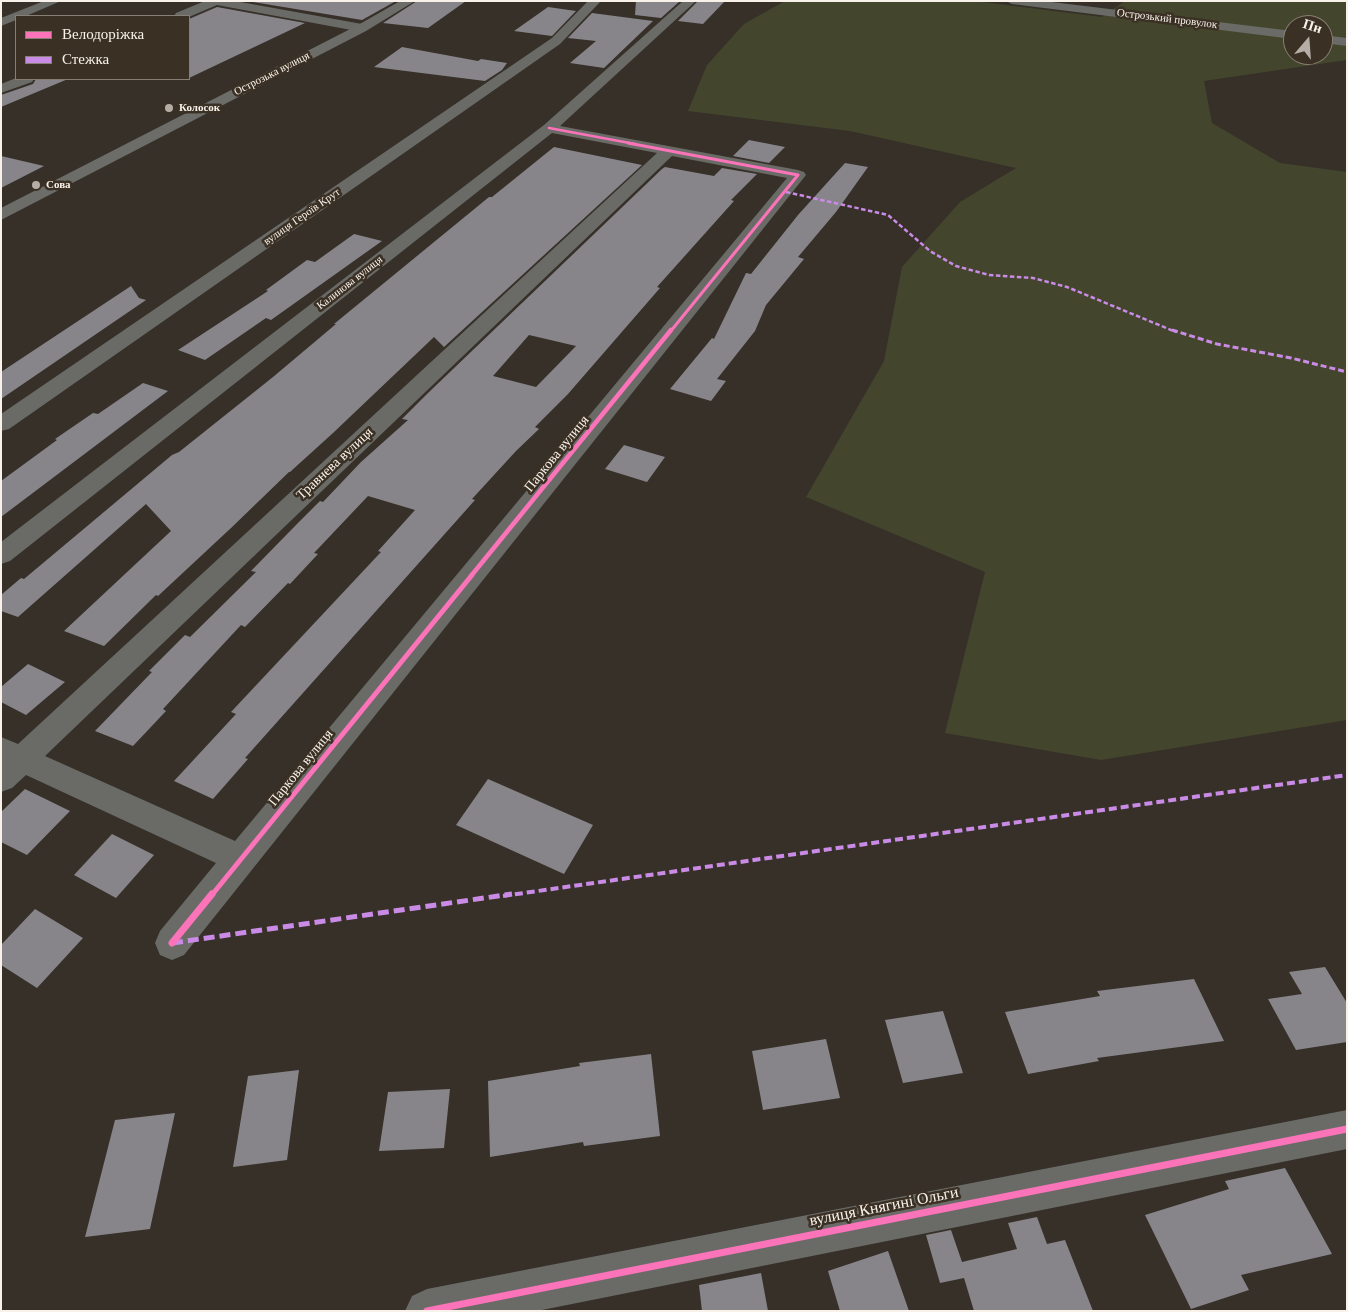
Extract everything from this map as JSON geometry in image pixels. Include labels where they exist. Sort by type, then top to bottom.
[{"type":"main road","name":"Острозька вулиця","points":[[1,215],[362,28],[409,1]]},
{"type":"street","points":[[19,15],[54,1]]},
{"type":"street","points":[[182,15],[215,1],[362,28]]},
{"type":"street","name":"вулиця Героїв Крут","points":[[1,424],[556,41],[595,1]]},
{"type":"street","name":"Калинова вулиця","points":[[1,555],[549,128],[690,1]]},
{"type":"street","name":"Острозький провулок","points":[[1012,1],[1283,34]]},
{"type":"street","points":[[1,22],[15,16]]},
{"type":"street","points":[[1333,40],[1347,42]]},
{"type":"street","points":[[1,89],[24,80]]},
{"type":"street","name":"Паркова вулиця","points":[[172,944],[798,175],[549,128]]},
{"type":"street","name":"Травнева вулиця","points":[[8,763],[669,150]]},
{"type":"street","points":[[8,763],[241,859]]},
{"type":"street","name":"вулиця Княгині Ольги","points":[[427,1311],[1347,1129]]},
{"type":"green space","points":[[785,1],[974,1],[1102,17],[1125,1],[1347,1],[1347,60],[1333,62],[1333,15],[1283,15],[1283,65],[1313,65],[1204,81],[1212,123],[1280,163],[1347,172],[1347,720],[1101,760],[945,733],[985,572],[806,497],[884,361],[902,267],[960,202],[1016,168],[850,131],[688,111],[707,65],[744,24]]},
{"type":"building","points":[[247,1],[396,1],[362,20]]},
{"type":"building","points":[[417,1],[466,1],[428,28],[383,23]]},
{"type":"building","points":[[636,1],[680,1],[661,18],[635,15]]},
{"type":"building","points":[[698,1],[725,1],[703,24],[678,21]]},
{"type":"building","points":[[217,7],[305,23],[190,78],[190,19]]},
{"type":"building","points":[[548,7],[576,11],[552,36],[514,31]]},
{"type":"building","points":[[592,13],[653,21],[604,68],[570,63],[596,41],[568,38]]},
{"type":"building","points":[[402,47],[478,61],[481,59],[507,63],[502,70],[485,81],[374,67]]},
{"type":"building","points":[[35,80],[66,80],[1,107],[1,95],[33,84]]},
{"type":"building","points":[[749,140],[785,147],[769,163],[733,156]]},
{"type":"building","points":[[554,147],[642,165],[444,347],[434,337],[158,596],[156,595],[104,646],[64,631],[171,531],[146,504],[18,617],[1,611],[1,595],[21,578],[24,579],[172,455],[179,452],[273,377],[336,324],[334,324],[489,197],[492,197]]},
{"type":"building","points":[[1,156],[44,166],[1,188]]},
{"type":"building","points":[[845,163],[868,167],[836,212],[798,257],[804,259],[766,305],[755,331],[717,379],[726,381],[711,401],[670,389],[712,338],[714,339],[746,273],[751,274],[798,215]]},
{"type":"building","points":[[665,167],[714,176],[722,168],[757,174],[731,200],[734,201],[657,287],[660,288],[568,394],[535,427],[539,429],[472,499],[475,500],[245,758],[248,759],[213,799],[174,781],[236,714],[231,712],[381,552],[378,551],[415,510],[368,496],[314,553],[318,554],[290,584],[288,583],[245,627],[241,625],[163,709],[166,711],[133,746],[95,731],[152,672],[149,671],[185,635],[190,637],[256,572],[251,571],[320,501],[323,502],[361,462],[408,420],[402,419],[428,393]],"holes":[[[529,335],[576,346],[536,387],[493,376]]]},
{"type":"building","points":[[354,234],[382,241],[271,320],[266,318],[205,360],[178,350],[268,291],[266,290],[307,260],[315,262]]},
{"type":"building","points":[[131,286],[139,298],[146,300],[1,399],[1,372]]},
{"type":"building","points":[[143,383],[168,391],[1,517],[1,481],[57,440],[55,439],[93,413],[98,414]]},
{"type":"building","points":[[624,445],[665,457],[647,482],[605,469]]},
{"type":"building","points":[[28,664],[65,682],[26,715],[1,702],[1,687]]},
{"type":"building","points":[[488,779],[593,825],[564,874],[456,825]]},
{"type":"building","points":[[25,789],[70,811],[27,855],[1,842],[1,812]]},
{"type":"building","points":[[112,834],[154,855],[116,898],[74,875]]},
{"type":"building","points":[[35,909],[83,938],[37,988],[1,965],[1,945]]},
{"type":"building","points":[[1325,967],[1347,1003],[1347,1042],[1296,1050],[1268,999],[1302,994],[1289,972]]},
{"type":"building","points":[[1194,979],[1224,1041],[1097,1058],[1099,1061],[1028,1074],[1005,1012],[1100,996],[1097,991]]},
{"type":"building","points":[[943,1011],[963,1073],[903,1083],[885,1020]]},
{"type":"building","points":[[826,1039],[840,1098],[763,1110],[752,1051]]},
{"type":"building","points":[[651,1054],[660,1136],[584,1146],[583,1142],[490,1157],[488,1081],[580,1066],[579,1063]]},
{"type":"building","points":[[299,1070],[287,1160],[233,1167],[248,1076]]},
{"type":"building","points":[[450,1089],[444,1148],[379,1151],[388,1092]]},
{"type":"building","points":[[175,1113],[150,1229],[85,1237],[115,1120]]},
{"type":"building","points":[[1285,1168],[1332,1254],[1241,1275],[1249,1290],[1191,1309],[1145,1215],[1229,1189],[1225,1181]]},
{"type":"building","points":[[1037,1217],[1047,1244],[1065,1240],[1093,1311],[974,1311],[964,1278],[940,1283],[926,1235],[951,1230],[962,1262],[1017,1249],[1008,1223]]},
{"type":"building","points":[[888,1251],[909,1311],[840,1311],[828,1271]]},
{"type":"building","points":[[761,1273],[768,1311],[702,1311],[699,1285]]},
{"type":"marked path","points":[[786,192],[888,215],[930,251],[956,266],[989,275],[1033,278],[1067,287],[1164,328],[1217,344],[1291,358],[1347,372]]},
{"type":"marked path","points":[[172,943],[1347,775]]},
{"type":"cycle path","points":[[172,943],[798,175],[549,128]]},
{"type":"cycle path","points":[[427,1311],[1347,1129]]},
{"type":"place","name":"Колосок","points":[[169,108]]},
{"type":"place","name":"Сова","points":[[36,185]]}]
